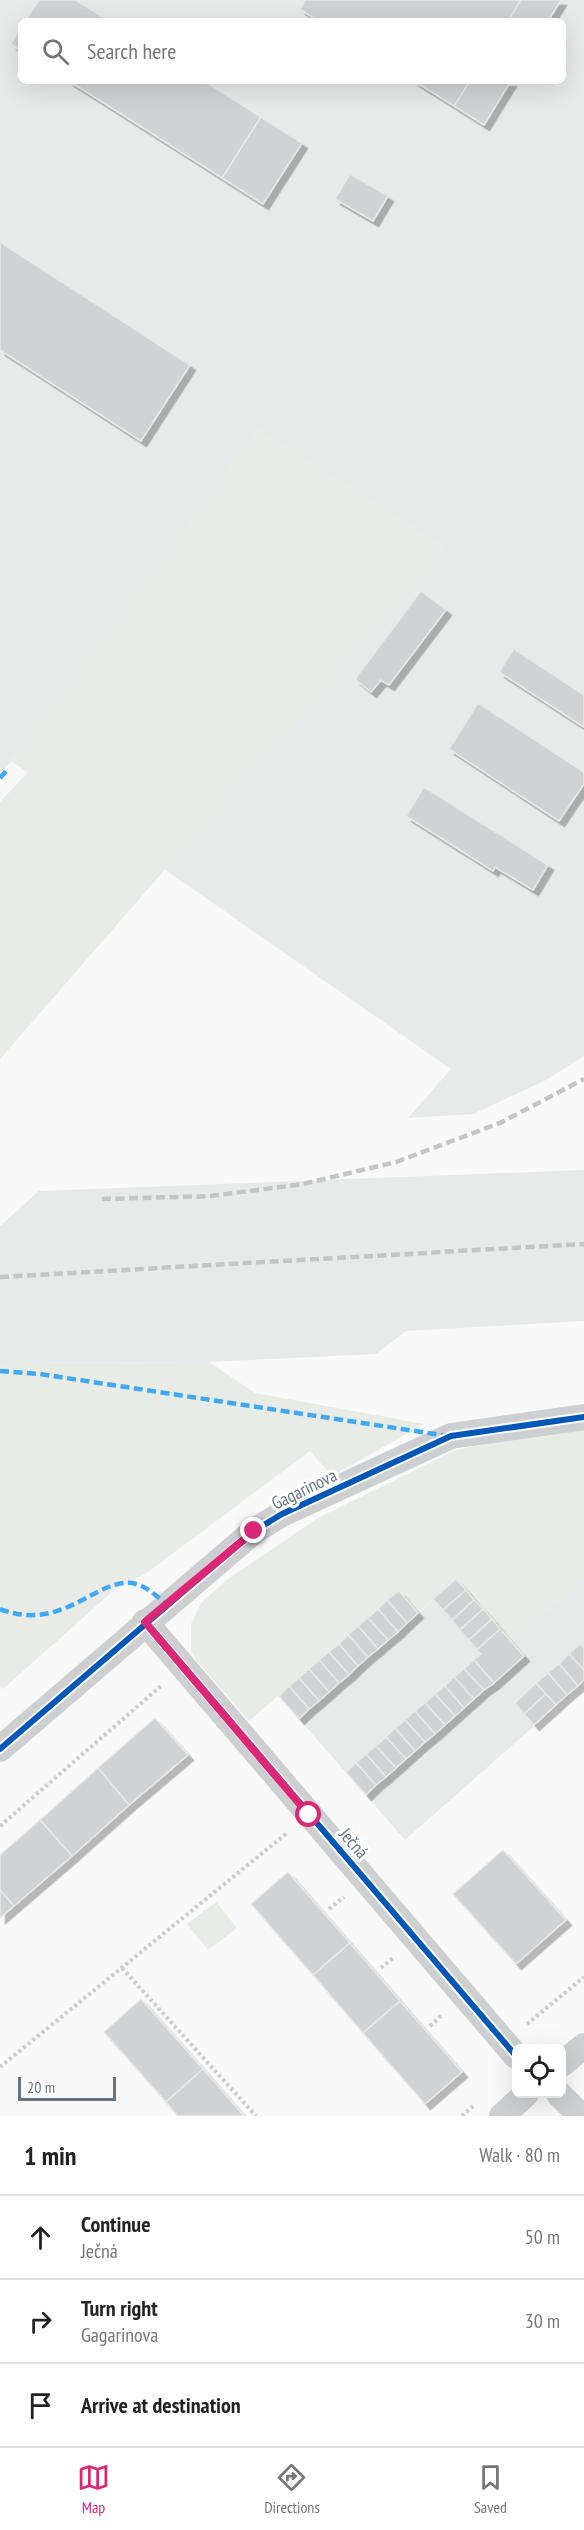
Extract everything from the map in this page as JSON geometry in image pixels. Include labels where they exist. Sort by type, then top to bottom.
[{"type":"street","name":"Gagarinova","points":[[0,1749],[145,1622],[254,1531],[282,1514],[451,1436],[584,1416]]},
{"type":"street","name":"Ječná","points":[[145,1622],[512,2051]]},
{"type":"street","points":[[566,2060],[584,2046]]},
{"type":"street","points":[[502,2116],[522,2098]]},
{"type":"street","points":[[563,2098],[581,2116]]},
{"type":"path","points":[[0,1826],[162,1684]]},
{"type":"path","points":[[0,2067],[290,1830]]},
{"type":"path","points":[[329,1909],[346,1894]]},
{"type":"path","points":[[381,1968],[399,1953]]},
{"type":"path","points":[[122,1968],[256,2116]]},
{"type":"path","points":[[526,2024],[584,1977]]},
{"type":"path","points":[[430,2026],[448,2009]]},
{"type":"shaded area","points":[[0,0],[584,0],[584,1056],[546,1080],[473,1114],[408,1118],[451,1069],[164,869],[445,548],[258,430],[23,749],[0,773]]},
{"type":"shaded area","points":[[258,430],[445,548],[0,1059],[0,802],[28,772],[12,762]]},
{"type":"shaded area","points":[[584,1170],[584,1321],[406,1331],[376,1354],[209,1362],[0,1363],[0,1226],[39,1191]]},
{"type":"shaded area","points":[[209,1362],[255,1393],[424,1424],[332,1476],[310,1451],[148,1572],[113,1591],[3,1689],[0,1686],[0,1363]]},
{"type":"shaded area","points":[[584,1429],[584,1579],[511,1641],[456,1579],[418,1613],[398,1591],[249,1721],[197,1661],[191,1650],[191,1624],[201,1603],[228,1579],[318,1518],[456,1450],[542,1433]]},
{"type":"shaded area","points":[[456,1579],[511,1641],[584,1579],[584,1682],[405,1840],[279,1696],[399,1591],[419,1613]]},
{"type":"shaded area","points":[[216,1902],[237,1928],[208,1950],[187,1924]]},
{"type":"building","points":[[39,0],[76,0],[104,18],[27,18]]},
{"type":"building","points":[[305,0],[521,0],[510,18],[314,18],[300,9]]},
{"type":"building","points":[[521,0],[561,0],[550,18],[510,18]]},
{"type":"building","points":[[18,32],[18,49],[11,44]]},
{"type":"building","points":[[74,84],[209,84],[261,117],[222,178]]},
{"type":"building","points":[[419,84],[468,84],[454,106]]},
{"type":"building","points":[[468,84],[509,84],[484,125],[454,106]]},
{"type":"building","points":[[261,117],[302,143],[263,204],[222,178]]},
{"type":"building","points":[[350,174],[388,196],[373,221],[335,199]]},
{"type":"building","points":[[0,242],[190,365],[141,441],[0,350]]},
{"type":"building","points":[[421,591],[446,610],[389,685],[381,680],[371,692],[355,679]]},
{"type":"building","points":[[514,649],[584,695],[584,727],[499,672]]},
{"type":"building","points":[[478,703],[584,772],[584,784],[559,821],[449,749]]},
{"type":"building","points":[[424,787],[548,865],[533,890],[495,867],[493,871],[406,816]]},
{"type":"building","points":[[456,1579],[466,1590],[443,1610],[433,1599]]},
{"type":"building","points":[[466,1590],[474,1600],[452,1620],[443,1610]]},
{"type":"building","points":[[399,1591],[418,1613],[407,1623],[387,1600]]},
{"type":"building","points":[[387,1600],[407,1623],[398,1632],[378,1609]]},
{"type":"building","points":[[474,1600],[483,1609],[460,1630],[452,1620]]},
{"type":"building","points":[[378,1609],[398,1632],[388,1640],[368,1618]]},
{"type":"building","points":[[483,1609],[492,1619],[469,1640],[460,1630]]},
{"type":"building","points":[[368,1618],[388,1640],[378,1649],[358,1626]]},
{"type":"building","points":[[492,1619],[500,1629],[477,1650],[469,1640]]},
{"type":"building","points":[[358,1626],[378,1649],[368,1657],[348,1635]]},
{"type":"building","points":[[500,1629],[524,1656],[494,1683],[474,1660],[481,1654],[477,1650]]},
{"type":"building","points":[[348,1635],[368,1657],[358,1666],[339,1644]]},
{"type":"building","points":[[339,1644],[358,1666],[349,1675],[329,1652]]},
{"type":"building","points":[[580,1644],[584,1648],[584,1670],[569,1654]]},
{"type":"building","points":[[329,1652],[349,1675],[339,1683],[319,1660]]},
{"type":"building","points":[[569,1654],[584,1670],[584,1680],[578,1686],[559,1664]]},
{"type":"building","points":[[319,1660],[339,1683],[329,1692],[309,1669]]},
{"type":"building","points":[[474,1660],[494,1683],[484,1690],[464,1669]]},
{"type":"building","points":[[559,1664],[578,1686],[567,1695],[548,1673]]},
{"type":"building","points":[[309,1669],[329,1692],[319,1701],[299,1678]]},
{"type":"building","points":[[464,1669],[484,1690],[474,1699],[454,1677]]},
{"type":"building","points":[[548,1673],[567,1695],[556,1705],[536,1683]]},
{"type":"building","points":[[454,1677],[474,1699],[464,1708],[445,1686]]},
{"type":"building","points":[[299,1678],[319,1701],[309,1709],[289,1686]]},
{"type":"building","points":[[536,1683],[546,1694],[524,1714],[515,1703]]},
{"type":"building","points":[[289,1686],[309,1709],[299,1719],[279,1696]]},
{"type":"building","points":[[445,1686],[464,1708],[455,1716],[435,1694]]},
{"type":"building","points":[[435,1694],[455,1716],[445,1725],[425,1703]]},
{"type":"building","points":[[546,1694],[556,1705],[534,1725],[524,1714]]},
{"type":"building","points":[[425,1703],[445,1725],[435,1734],[415,1711]]},
{"type":"building","points":[[415,1711],[435,1734],[425,1742],[405,1720]]},
{"type":"building","points":[[155,1718],[188,1755],[129,1805],[98,1768]]},
{"type":"building","points":[[405,1720],[425,1742],[415,1751],[395,1728]]},
{"type":"building","points":[[395,1728],[415,1751],[406,1759],[386,1737]]},
{"type":"building","points":[[386,1737],[406,1759],[396,1768],[376,1746]]},
{"type":"building","points":[[376,1746],[396,1768],[386,1777],[366,1754]]},
{"type":"building","points":[[366,1754],[386,1777],[376,1785],[356,1763]]},
{"type":"building","points":[[356,1763],[376,1785],[366,1795],[346,1772]]},
{"type":"building","points":[[98,1768],[129,1805],[72,1856],[40,1820]]},
{"type":"building","points":[[40,1820],[72,1856],[14,1906],[0,1890],[0,1855]]},
{"type":"building","points":[[503,1850],[566,1920],[516,1964],[453,1894]]},
{"type":"building","points":[[288,1872],[350,1943],[313,1975],[251,1904]]},
{"type":"building","points":[[0,1890],[14,1906],[0,1918]]},
{"type":"building","points":[[350,1943],[400,2001],[363,2033],[313,1975]]},
{"type":"building","points":[[141,1999],[203,2069],[166,2102],[104,2032]]},
{"type":"building","points":[[400,2001],[462,2072],[425,2104],[363,2033]]},
{"type":"building","points":[[203,2069],[244,2116],[178,2116],[166,2102]]},
{"type":"railway","points":[[102,1199],[211,1196],[303,1184],[396,1162],[500,1123],[584,1079]]},
{"type":"railway","points":[[0,1277],[584,1244]]},
{"type":"marked path","points":[[0,778],[6,771]]},
{"type":"marked path","points":[[0,1371],[40,1374],[448,1436]]},
{"type":"marked path","points":[[0,1609],[23,1615],[43,1614],[62,1609],[108,1587],[122,1583],[140,1585],[167,1604]]},
{"type":"cycle path","points":[[0,1749],[254,1531],[282,1514],[451,1436],[584,1417]]},
{"type":"cycle path","points":[[145,1622],[512,2051]]},
{"type":"route","points":[[254,1531],[145,1622],[309,1815]]}]
